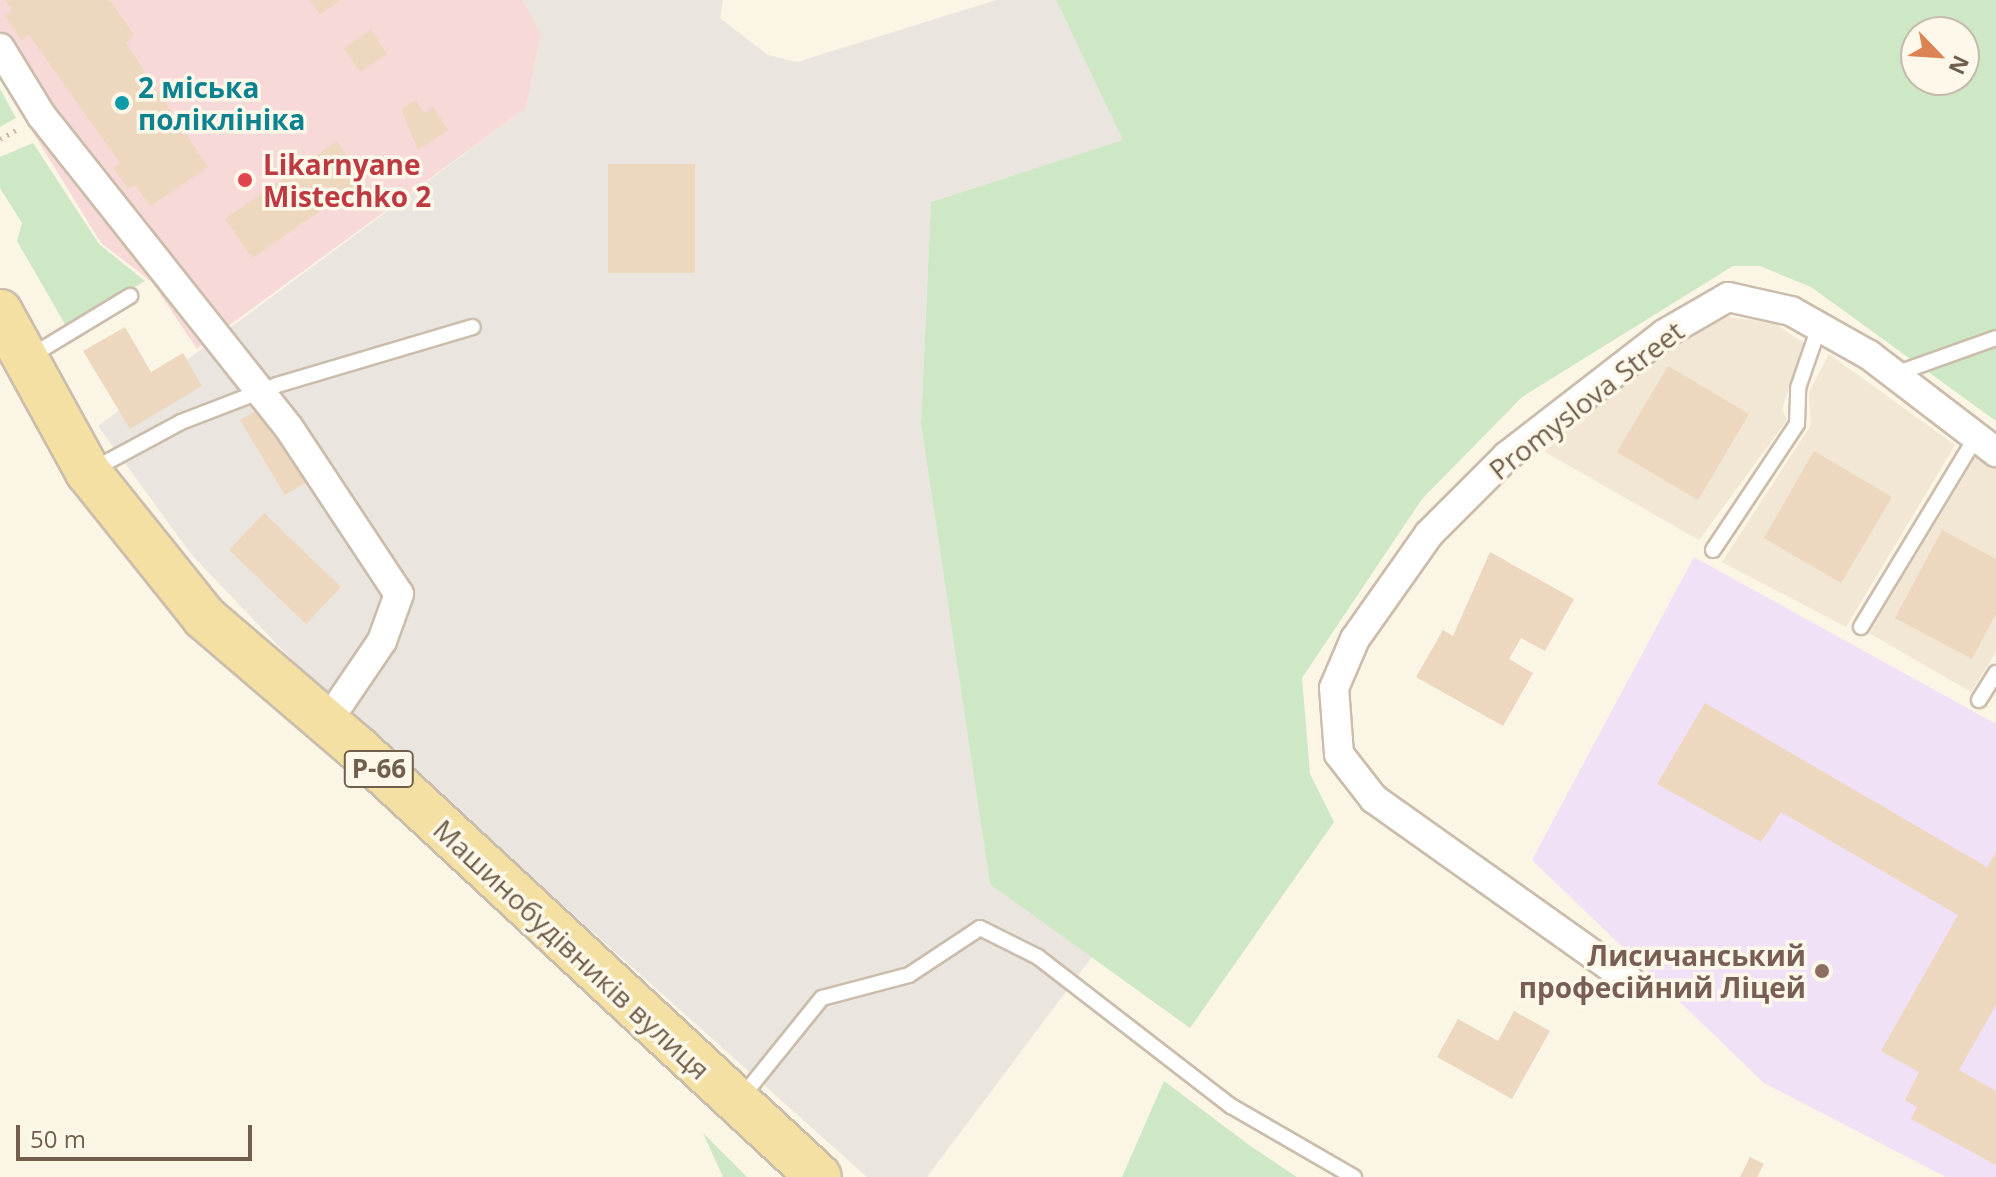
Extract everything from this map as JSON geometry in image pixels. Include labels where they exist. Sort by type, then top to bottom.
[{"type":"main road","name":"Машинобудівників вулиця","points":[[0,312],[23,360],[88,472],[204,617],[327,722],[819,1177]]},
{"type":"street","points":[[0,48],[41,115],[289,428],[399,594],[382,641],[327,722]]},
{"type":"street","name":"Promyslova Street","points":[[1629,980],[1374,799],[1339,754],[1334,688],[1355,639],[1429,534],[1507,456],[1664,334],[1728,297],[1791,311],[1894,374],[1986,444]]},
{"type":"lane","points":[[23,360],[130,296]]},
{"type":"lane","points":[[88,472],[181,422],[277,385],[473,327]]},
{"type":"lane","points":[[1713,550],[1797,424],[1798,388],[1819,327]]},
{"type":"lane","points":[[1894,374],[1996,338]]},
{"type":"lane","points":[[1861,627],[1986,444]]},
{"type":"lane","points":[[1979,700],[1996,673]]},
{"type":"lane","points":[[737,1102],[822,998],[909,975],[980,928],[1038,957],[1231,1106],[1354,1177]]},
{"type":"shaded area","name":"Likarnyane Mistechko 2","points":[[0,0],[523,0],[541,34],[526,108],[197,349],[152,282],[101,243],[24,118],[0,73]]},
{"type":"shaded area","points":[[523,0],[723,0],[720,18],[768,55],[797,62],[996,0],[1056,0],[1124,140],[931,202],[921,424],[990,883],[1092,957],[927,1177],[867,1177],[312,681],[191,554],[98,426],[526,108],[541,34]]},
{"type":"shaded area","points":[[1727,317],[1774,323],[1805,344],[1782,409],[1787,420],[1699,540],[1540,449],[1651,359]]},
{"type":"shaded area","points":[[1829,354],[1955,445],[1846,627],[1722,562],[1811,425],[1809,392]]},
{"type":"shaded area","points":[[1977,455],[1996,468],[1996,652],[1971,692],[1869,633]]},
{"type":"shaded area","name":"Лисичанський професійний Ліцей","points":[[1694,557],[1996,724],[1996,1177],[1946,1177],[1764,1083],[1532,860]]},
{"type":"green space","points":[[1056,0],[1996,0],[1996,421],[1811,287],[1760,266],[1733,266],[1522,397],[1422,499],[1302,678],[1310,774],[1334,822],[1190,1028],[990,884],[921,424],[931,202],[1123,140]]},
{"type":"green space","points":[[0,89],[16,118],[0,127]]},
{"type":"green space","points":[[33,143],[99,244],[145,281],[66,326],[17,241],[22,223],[0,188],[0,157]]},
{"type":"green space","points":[[1164,1081],[1249,1145],[1297,1177],[1122,1177]]},
{"type":"green space","points":[[703,1133],[747,1177],[723,1177]]},
{"type":"building","name":"2 міська поліклініка","points":[[5,0],[110,0],[134,35],[126,43],[208,167],[150,206],[135,185],[128,189],[113,168],[120,163],[29,35],[22,40],[5,16],[12,11]]},
{"type":"building","points":[[310,0],[341,0],[320,14]]},
{"type":"building","points":[[371,30],[387,54],[360,72],[344,48]]},
{"type":"building","points":[[416,100],[424,113],[433,107],[448,130],[418,150],[401,109]]},
{"type":"building","points":[[337,141],[364,181],[252,258],[225,219]]},
{"type":"building","points":[[608,164],[695,164],[695,273],[608,273]]},
{"type":"building","points":[[125,327],[151,372],[183,353],[202,386],[130,429],[83,351]]},
{"type":"building","points":[[1668,366],[1749,414],[1698,500],[1617,452]]},
{"type":"building","points":[[271,402],[315,477],[285,495],[240,420]]},
{"type":"building","points":[[1814,451],[1892,497],[1841,583],[1764,538]]},
{"type":"building","points":[[264,513],[341,587],[306,624],[229,550]]},
{"type":"building","points":[[1942,530],[1996,559],[1996,614],[1972,659],[1895,618]]},
{"type":"building","points":[[1490,552],[1574,599],[1545,651],[1521,638],[1509,659],[1533,673],[1503,726],[1416,677],[1443,630],[1453,636]]},
{"type":"building","points":[[1705,703],[1987,867],[1996,852],[1996,1005],[1959,1070],[1996,1091],[1996,1165],[1911,1119],[1917,1107],[1905,1100],[1919,1072],[1881,1051],[1958,915],[1781,812],[1761,842],[1657,784]]},
{"type":"building","points":[[1514,1011],[1550,1031],[1512,1099],[1437,1057],[1458,1019],[1498,1041]]},
{"type":"building","points":[[1750,1157],[1764,1164],[1757,1177],[1740,1177]]},
{"type":"place","name":"2 міська поліклініка","points":[[122,103]]},
{"type":"place","name":"Likarnyane Mistechko 2","points":[[245,180]]},
{"type":"place","name":"Лисичанський професійний Ліцей","points":[[1822,971]]}]
